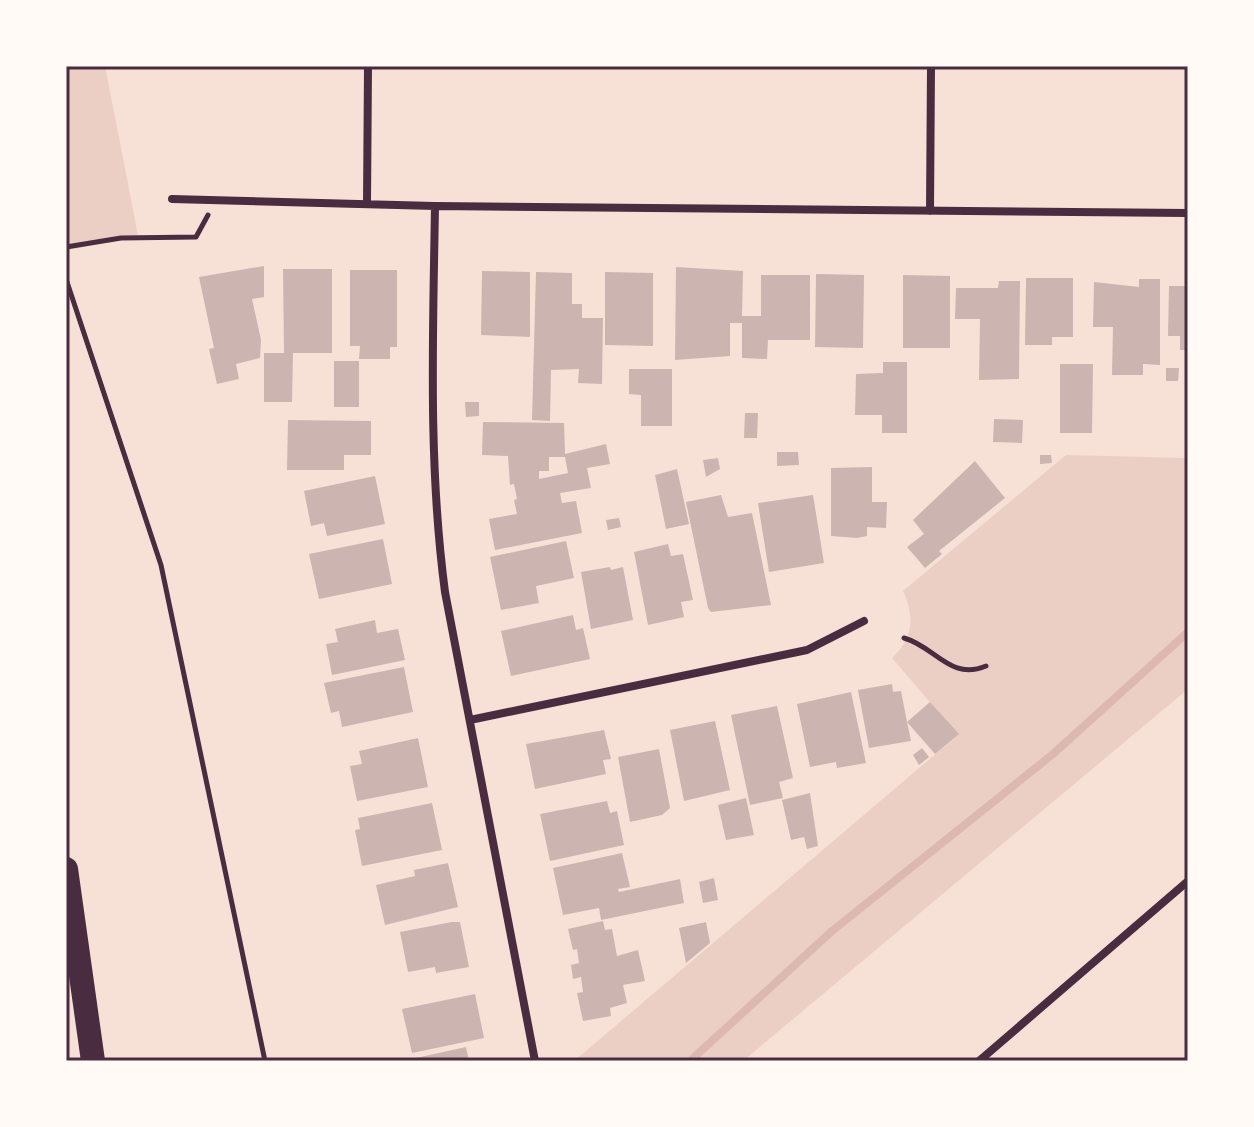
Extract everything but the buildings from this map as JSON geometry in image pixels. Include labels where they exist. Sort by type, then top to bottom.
[{"type":"highway","points":[[66,869],[93,1061]]},
{"type":"street","points":[[367,203],[368,66]]},
{"type":"street","points":[[930,211],[931,66]]},
{"type":"street","points":[[172,199],[435,206],[1188,213]]},
{"type":"street","points":[[435,206],[432,445],[436,527],[535,1061]]},
{"type":"street","points":[[470,720],[807,650],[864,621]]},
{"type":"street","points":[[979,1061],[1188,881]]},
{"type":"path","points":[[66,247],[121,238],[196,237],[215,200]]},
{"type":"path","points":[[66,279],[161,565],[265,1061]]},
{"type":"path","points":[[904,638],[916,642],[959,670],[974,671],[986,666]]},
{"type":"shaded area","points":[[66,66],[105,66],[138,235],[66,251]]},
{"type":"shaded area","points":[[1066,455],[1188,458],[1188,689],[743,1061],[574,1061],[958,735],[892,658],[904,643],[910,627],[903,591]]},
{"type":"waterway","points":[[690,1061],[832,931],[1053,754],[1188,632]]}]
